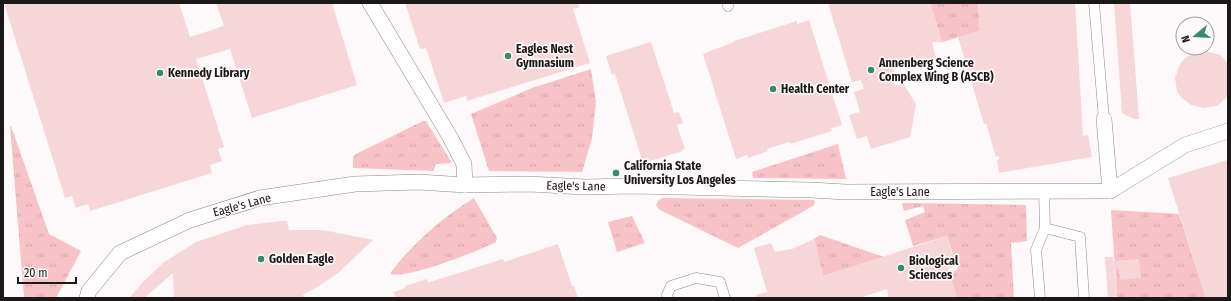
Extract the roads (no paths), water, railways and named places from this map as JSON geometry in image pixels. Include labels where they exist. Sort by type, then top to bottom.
[{"type":"street","points":[[370,3],[450,137],[464,164],[465,185]]},
{"type":"street","points":[[1104,120],[1110,191],[1186,145],[1228,131]]},
{"type":"street","name":"Eagle's Lane","points":[[87,298],[90,291],[120,253],[190,220],[260,198],[355,184],[419,182],[465,185],[529,184],[586,188],[649,187],[846,192],[1110,191]]},
{"type":"lane","points":[[1094,3],[1104,120]]},
{"type":"lane","points":[[1040,298],[1036,250],[1045,228],[1044,191]]},
{"type":"lane","points":[[1045,228],[1080,238],[1084,298]]},
{"type":"lane","points":[[668,298],[667,295],[671,286],[696,278],[720,282],[725,298]]},
{"type":"place","name":"Eagles Nest Gymnasium","points":[[508,56]]},
{"type":"place","name":"Annenberg Science Complex Wing B (ASCB)","points":[[871,70]]},
{"type":"place","name":"Kennedy Library","points":[[160,73]]},
{"type":"place","name":"Health Center","points":[[773,89]]},
{"type":"place","name":"California State University Los Angeles","points":[[616,173]]},
{"type":"place","name":"Golden Eagle","points":[[261,259]]},
{"type":"place","name":"Biological Sciences","points":[[901,268]]}]
